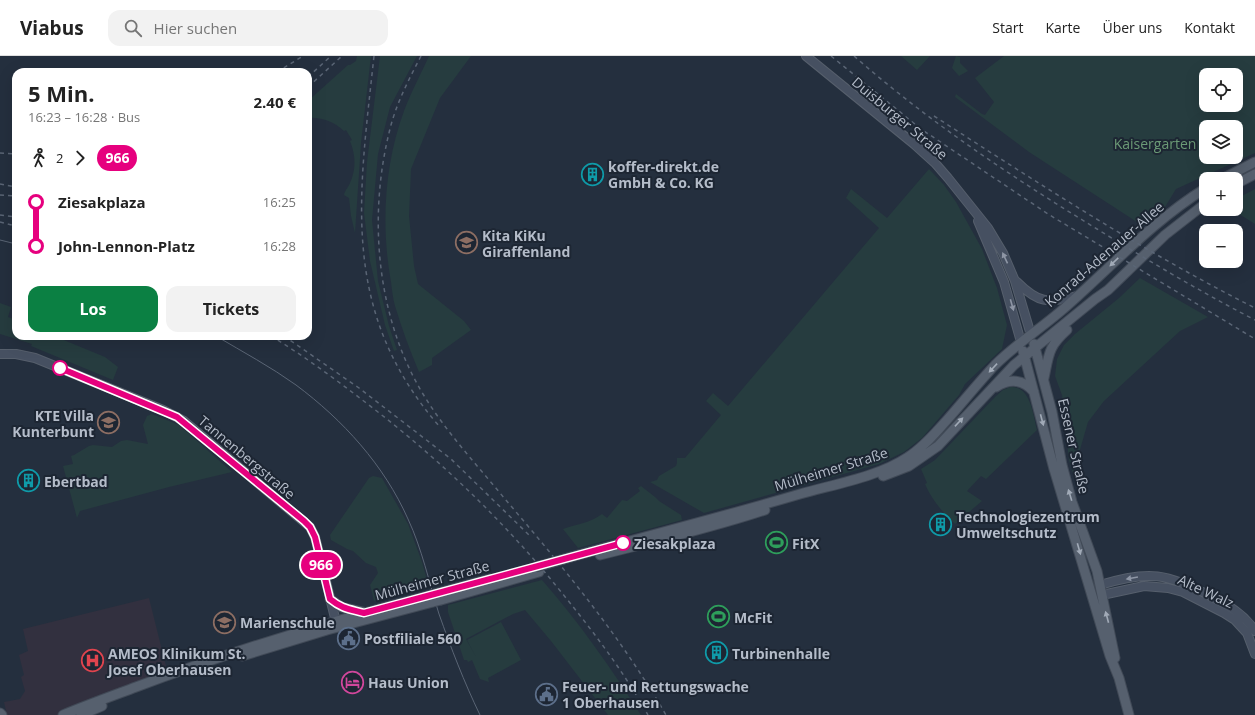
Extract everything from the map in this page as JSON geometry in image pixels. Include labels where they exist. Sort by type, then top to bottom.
[{"type":"main road","points":[[1236,172],[1255,162]]},
{"type":"main road","points":[[1243,180],[1255,174]]},
{"type":"main road","name":"Konrad-Adenauer-Allee","points":[[1022,342],[1078,296],[1147,232],[1199,193]]},
{"type":"main road","name":"Konrad-Adenauer-Allee","points":[[1025,356],[1108,290],[1165,235],[1199,208]]},
{"type":"main road","points":[[1044,379],[1049,354],[1053,344],[1098,303],[1108,290]]},
{"type":"main road","name":"Essener Straße","points":[[1031,334],[1044,379],[1062,465],[1072,502],[1097,571],[1100,585],[1097,597]]},
{"type":"main road","name":"Essener Straße","points":[[1022,342],[1054,469],[1090,588],[1097,597],[1110,656],[1119,678],[1129,715]]},
{"type":"main road","name":"Mülheimer Straße","points":[[63,715],[187,668],[265,642],[336,624],[356,623],[537,569],[682,533],[700,526],[872,473],[897,463],[926,443],[994,367],[1022,342]]},
{"type":"main road","name":"Mülheimer Straße","points":[[700,526],[738,519],[906,467],[938,446],[1014,365],[1025,356]]},
{"type":"main road","points":[[986,394],[998,386],[1010,381],[1024,383],[1034,392]]},
{"type":"main road","points":[[1090,588],[1100,585]]},
{"type":"main road","name":"Mülheimer Straße","points":[[81,715],[205,668],[336,624],[364,613],[436,598]]},
{"type":"main road","points":[[330,599],[341,607],[364,613],[356,623]]},
{"type":"street","name":"Duisburger Straße","points":[[806,56],[928,157],[948,178],[988,228],[998,243],[1015,281],[1031,334]]},
{"type":"street","name":"Duisburger Straße","points":[[970,206],[984,233],[1004,282],[1022,342]]},
{"type":"street","points":[[1015,281],[1028,293],[1043,300],[1054,301],[1078,296]]},
{"type":"street","name":"Tannenbergstraße","points":[[0,354],[16,354],[35,358],[163,410],[184,421],[310,527],[315,537],[336,624]]},
{"type":"street","name":"Alte Walz","points":[[1100,585],[1136,576],[1152,576],[1172,579],[1187,584],[1232,607],[1242,615],[1255,631]]},
{"type":"street","name":"Alte Walz","points":[[1097,597],[1144,586],[1168,588],[1183,592],[1235,620],[1247,634],[1255,654]]},
{"type":"shaded area","name":"AMEOS Klinikum St. Josef Oberhausen","points":[[149,598],[168,674],[58,715],[7,715],[4,702],[20,699],[25,691],[21,677],[24,675],[19,655],[28,651],[23,629]]},
{"type":"green space","points":[[357,56],[371,56],[361,143],[355,233],[349,198],[344,195],[352,178],[354,168],[354,157],[350,141],[352,140],[346,130],[344,131],[336,125],[323,119],[312,118],[312,97],[348,65],[356,61]]},
{"type":"green space","points":[[380,56],[417,56],[390,107],[378,154],[372,220],[378,281],[389,326],[397,350],[394,351],[385,325],[370,261],[364,213],[367,162]]},
{"type":"green space","points":[[429,56],[471,56],[440,98],[411,169],[409,216],[414,266],[418,284],[464,321],[471,330],[432,358],[432,365],[419,372],[406,340],[394,303],[388,261],[385,218],[388,174],[397,132],[404,111]]},
{"type":"green space","points":[[901,56],[930,56],[917,70]]},
{"type":"green space","points":[[956,56],[960,57],[960,63],[968,71],[959,76],[952,68]]},
{"type":"green space","name":"Kaisergarten","points":[[1004,56],[1255,56],[1255,153],[1243,158],[1243,120],[1199,120],[1199,164],[1231,164],[1213,172],[1199,172],[1199,179],[1176,189],[1165,207],[1140,224],[1029,152],[955,97],[956,94],[985,115],[994,102],[975,78]]},
{"type":"green space","points":[[929,169],[944,185],[956,202],[982,249],[997,288],[1007,325],[1002,349],[965,384],[959,395],[922,438],[904,452],[879,464],[704,513],[650,482],[657,480],[659,476],[676,466],[677,458],[685,458],[721,415],[706,401],[713,393],[728,406],[879,228],[846,198],[851,189],[887,218]]},
{"type":"green space","points":[[1255,189],[1255,224],[1242,216],[1243,195]]},
{"type":"green space","points":[[1140,278],[1208,317],[1180,331],[1104,401],[1088,422],[1079,453],[1082,467],[1075,481],[1069,460],[1062,395],[1055,376],[1057,359],[1064,345],[1075,334],[1119,298]]},
{"type":"green space","points":[[0,303],[11,307],[8,317],[12,318],[12,338],[0,334]]},
{"type":"green space","points":[[19,340],[64,340],[105,357],[118,367],[113,380],[31,346],[32,344]]},
{"type":"green space","points":[[1010,387],[1023,391],[1027,396],[1037,430],[986,479],[981,476],[967,491],[982,501],[955,524],[934,501],[925,484],[927,483],[921,469],[935,460],[996,396],[1003,390]]},
{"type":"green space","points":[[152,414],[179,425],[232,472],[80,511],[77,518],[63,466],[73,464],[71,456],[89,446],[112,447],[121,441],[127,440],[148,444],[143,425],[147,416]]},
{"type":"green space","points":[[373,476],[382,478],[408,524],[422,562],[429,587],[374,601],[370,585],[378,573],[376,567],[366,563],[353,551],[331,540],[330,535],[369,478]]},
{"type":"green space","points":[[641,486],[659,501],[681,515],[682,520],[578,548],[563,529],[588,521],[602,514],[607,518],[622,500],[627,501],[640,491],[638,488]]},
{"type":"green space","points":[[542,580],[569,612],[594,646],[641,715],[608,715],[525,610],[513,614],[466,639],[476,657],[467,640],[501,622],[521,660],[488,678],[489,682],[480,679],[472,660],[468,662],[467,660],[464,660],[448,612],[448,605]]},
{"type":"tram line","points":[[0,240],[12,243]]},
{"type":"tram line","points":[[223,340],[277,372],[296,385],[330,413],[361,445],[387,480],[413,530],[439,614],[463,678],[480,715]]},
{"type":"railway","points":[[284,68],[303,56]]},
{"type":"railway","points":[[312,73],[331,56]]},
{"type":"railway","points":[[312,83],[342,56]]},
{"type":"railway","points":[[374,56],[364,157],[362,204],[363,250],[371,295],[385,339],[407,383],[439,426]]},
{"type":"railway","points":[[421,56],[402,94],[389,133],[379,199],[378,233],[381,267],[386,301],[395,333],[407,364],[432,408],[462,448],[548,550],[611,630],[649,686],[666,715]]},
{"type":"railway","points":[[831,56],[921,129],[1048,214],[1255,339]]},
{"type":"railway","points":[[854,56],[941,126],[1003,169],[1136,253],[1255,320]]},
{"type":"railway","points":[[934,116],[1132,240],[1255,308]]},
{"type":"railway","points":[[0,153],[12,154]]},
{"type":"railway","points":[[0,184],[12,186]]},
{"type":"railway","points":[[0,195],[12,196]]},
{"type":"railway","points":[[0,215],[12,216]]},
{"type":"railway","points":[[0,222],[12,225]]},
{"type":"railway","points":[[277,340],[354,393],[393,424],[446,470],[497,519],[544,571],[588,626],[610,655],[648,715]]},
{"type":"railway","points":[[290,340],[359,388],[451,459],[529,535]]},
{"type":"bus line","name":"966","points":[[60,368],[163,410],[184,421],[304,521],[310,527],[315,537],[318,555],[330,599],[341,607],[364,613],[623,543]]},
{"type":"place","name":"koffer-direkt.de GmbH & Co. KG","points":[[593,174]]},
{"type":"place","name":"Kita KiKu Giraffenland","points":[[466,243]]},
{"type":"place","name":"KTE Villa Kunterbunt","points":[[109,423]]},
{"type":"place","name":"Ebertbad","points":[[28,481]]},
{"type":"place","name":"Technologiezentrum Umweltschutz","points":[[941,524]]},
{"type":"place","name":"Ziesakplaza","points":[[623,543]]},
{"type":"place","name":"FitX","points":[[776,543]]},
{"type":"place","name":"McFit","points":[[718,617]]},
{"type":"place","name":"Marienschule","points":[[224,622]]},
{"type":"place","name":"Postfiliale 560","points":[[348,638]]},
{"type":"place","name":"Turbinenhalle","points":[[717,653]]},
{"type":"place","name":"AMEOS Klinikum St. Josef Oberhausen","points":[[93,661]]},
{"type":"place","name":"Haus Union","points":[[353,682]]},
{"type":"place","name":"Feuer- und Rettungswache 1 Oberhausen","points":[[547,694]]}]
